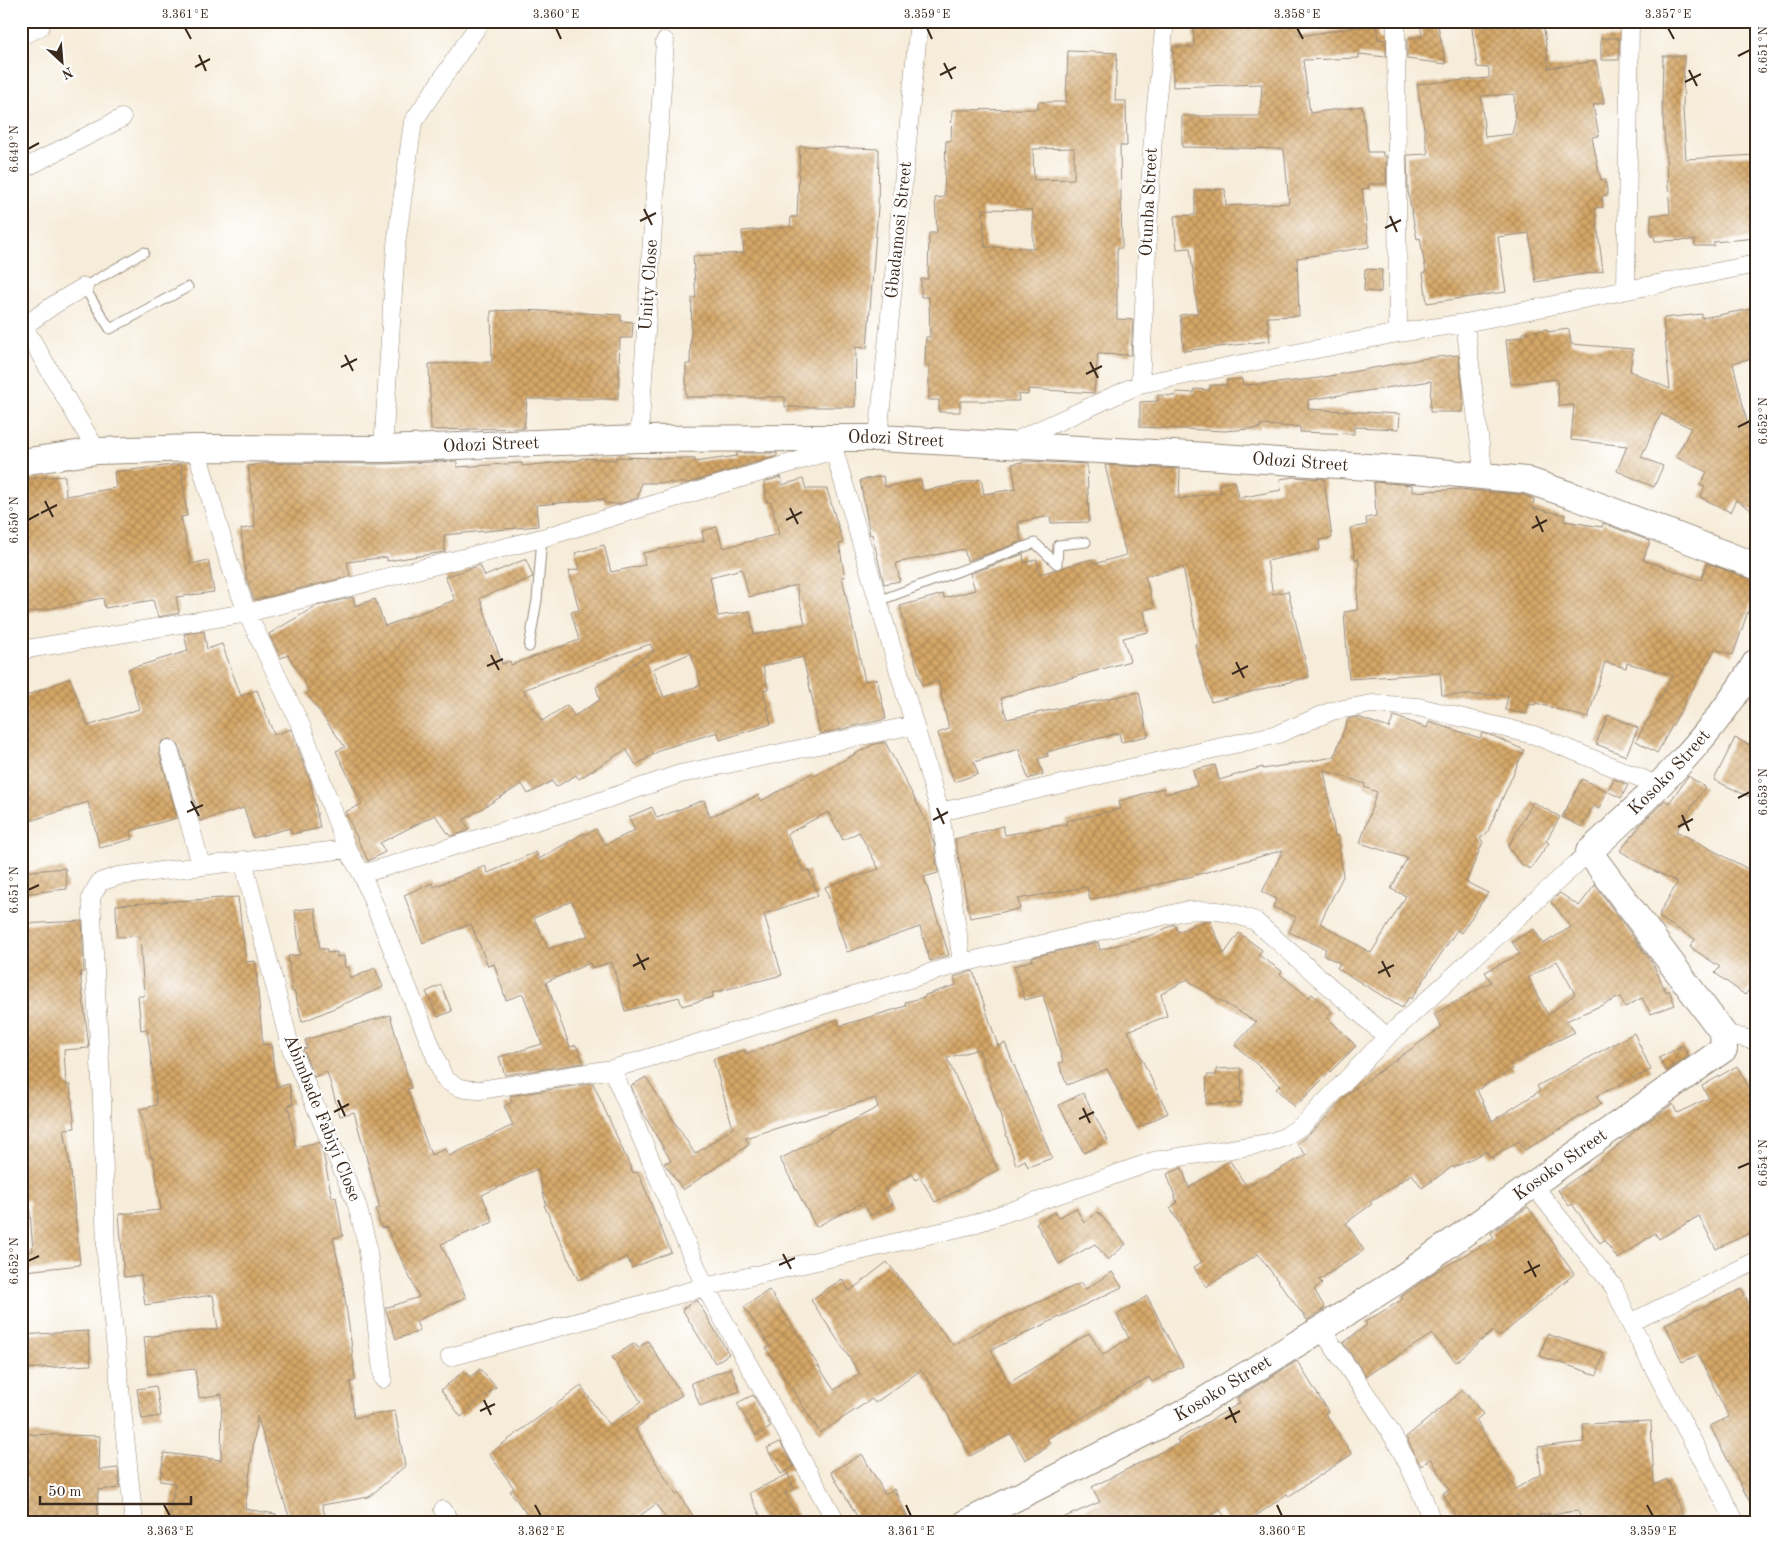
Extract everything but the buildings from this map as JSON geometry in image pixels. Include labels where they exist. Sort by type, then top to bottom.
[{"type":"main road","name":"Odozi Street","points":[[21,462],[97,451],[196,448],[384,449],[639,439],[825,444],[878,438],[1191,455],[1526,480],[1756,566]]},
{"type":"main road","name":"Kosoko Street","points":[[1589,852],[1660,786],[1736,696],[1756,662]]},
{"type":"main road","points":[[1589,852],[1723,1033]]},
{"type":"main road","name":"Kosoko Street","points":[[966,1523],[1182,1414],[1397,1281],[1724,1048],[1723,1033]]},
{"type":"street","points":[[384,449],[396,245],[413,122],[481,21]]},
{"type":"street","name":"Gbadamosi Street","points":[[878,438],[919,21]]},
{"type":"street","name":"Otunba Street","points":[[1140,384],[1153,135],[1165,21]]},
{"type":"street","points":[[1396,21],[1398,333]]},
{"type":"street","points":[[1626,289],[1630,21]]},
{"type":"street","points":[[21,36],[40,27]]},
{"type":"street","name":"Unity Close","points":[[639,439],[665,41]]},
{"type":"street","points":[[21,170],[122,118]]},
{"type":"street","points":[[1006,446],[1140,384],[1398,333],[1464,323],[1756,264]]},
{"type":"street","points":[[84,287],[23,324],[97,451]]},
{"type":"street","points":[[1464,323],[1484,477]]},
{"type":"street","points":[[21,650],[247,613],[542,538],[825,444],[878,602],[940,812],[962,964]]},
{"type":"street","points":[[196,448],[228,559],[247,613],[302,728],[347,849],[362,874],[444,1078],[455,1087],[466,1090],[480,1090],[612,1069],[962,964],[1185,911],[1210,909],[1234,913],[1255,921],[1387,1036]]},
{"type":"street","points":[[940,812],[1278,734],[1332,711],[1372,704],[1418,707],[1534,735],[1660,786]]},
{"type":"street","points":[[362,874],[592,804],[680,774],[914,725]]},
{"type":"street","points":[[169,749],[201,865]]},
{"type":"street","points":[[134,1523],[106,1254],[102,1099],[91,897],[100,882],[118,876],[347,849]]},
{"type":"street","points":[[450,1357],[705,1287],[971,1224],[1154,1161],[1269,1143],[1285,1138],[1304,1124],[1387,1036],[1589,852]]},
{"type":"street","name":"Abimbade Fabiyi Close","points":[[243,860],[290,1046],[357,1205],[367,1244],[384,1379]]},
{"type":"street","points":[[1723,1033],[1756,1041]]},
{"type":"street","points":[[612,1069],[705,1287],[836,1523]]},
{"type":"street","points":[[1532,1184],[1614,1287],[1630,1323],[1736,1523]]},
{"type":"street","points":[[1630,1323],[1756,1261]]},
{"type":"street","points":[[1320,1329],[1388,1427],[1422,1492],[1432,1523]]},
{"type":"lane","points":[[144,252],[84,287],[110,329],[188,287]]},
{"type":"lane","points":[[529,647],[542,538]]},
{"type":"lane","points":[[878,602],[1035,543],[1057,564],[1058,545],[1086,542]]}]
